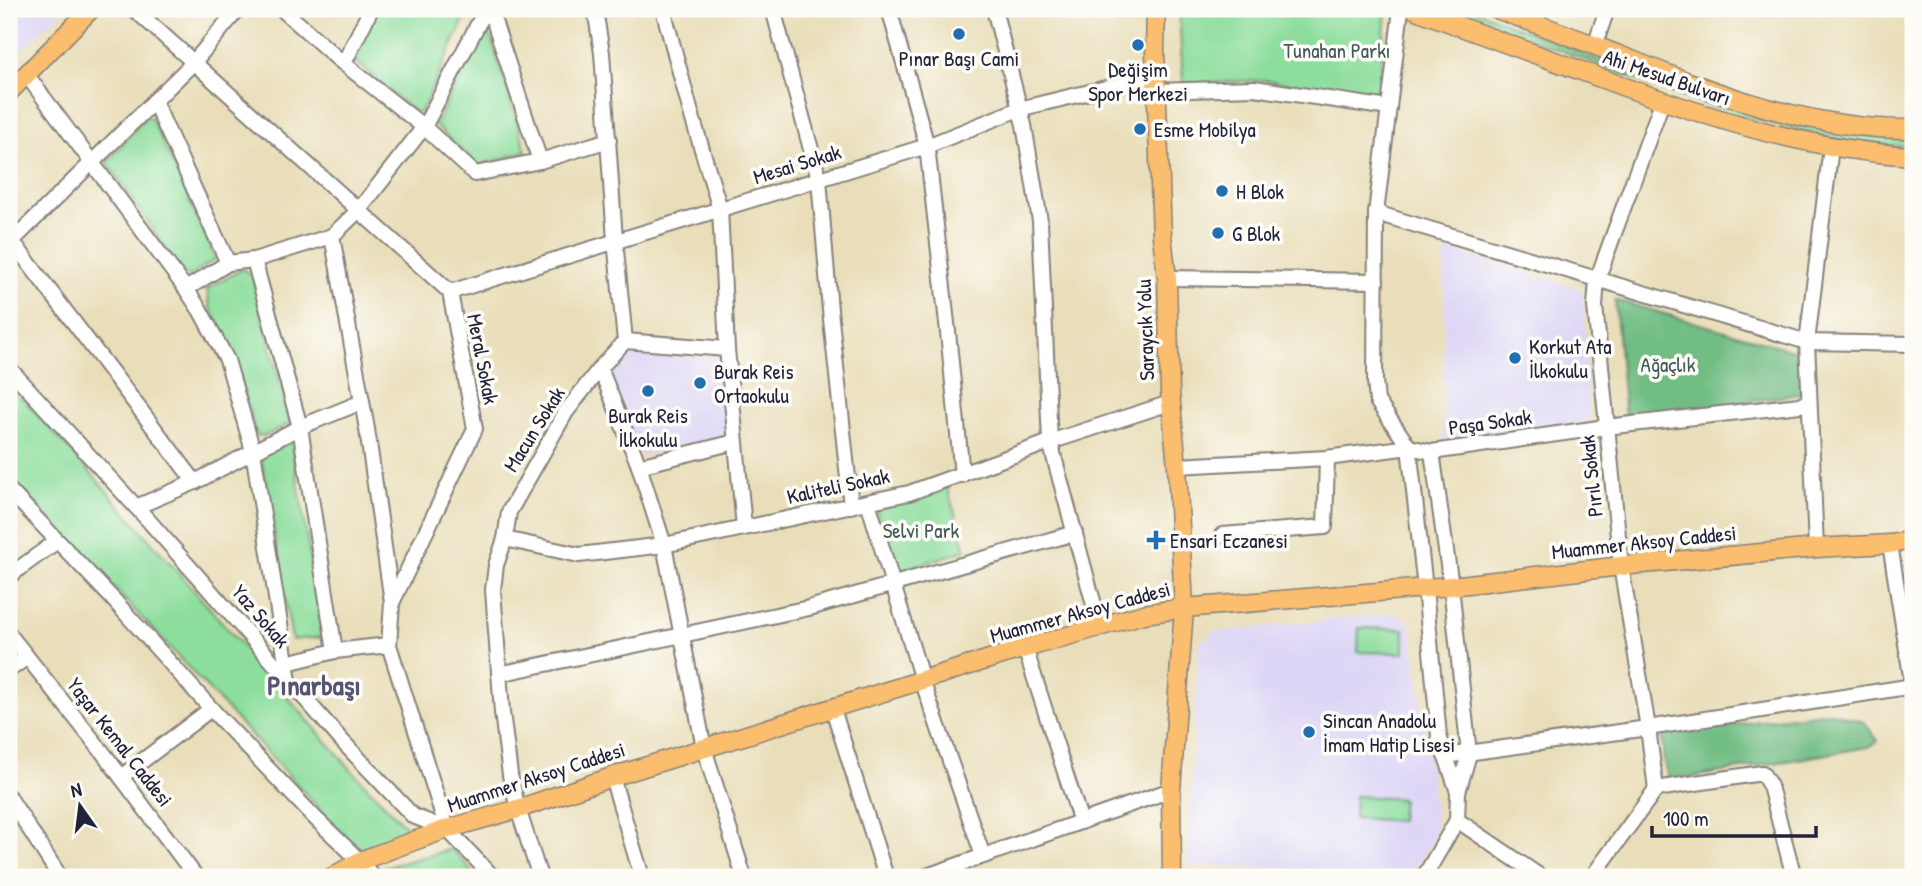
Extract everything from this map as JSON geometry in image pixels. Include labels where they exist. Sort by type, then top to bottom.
[{"type":"main road","points":[[9,92],[91,9]]},
{"type":"main road","points":[[1146,9],[1155,50]]},
{"type":"main road","points":[[1155,50],[1156,9]]},
{"type":"main road","name":"Ahi Mesud Bulvarı","points":[[1414,9],[1662,102],[1742,126],[1831,147],[1913,156]]},
{"type":"main road","name":"Ahi Mesud Bulvarı","points":[[1496,9],[1749,103],[1855,126],[1913,129]]},
{"type":"main road","name":"Saraycık Yolu","points":[[1155,50],[1162,236],[1167,278],[1170,403],[1177,466],[1184,608],[1171,790],[1171,877]]},
{"type":"main road","name":"Muammer Aksoy Caddesi","points":[[332,877],[360,861],[447,829],[518,809],[1024,648],[1144,614],[1184,608],[1451,586],[1621,566],[1913,540]]},
{"type":"street","name":"Meral Sokak","points":[[134,9],[450,292],[475,429],[392,603],[389,645],[447,829]]},
{"type":"street","points":[[195,482],[10,242],[194,62],[238,9]]},
{"type":"street","points":[[282,9],[424,127],[475,174],[540,161],[609,140]]},
{"type":"street","points":[[344,63],[371,9]]},
{"type":"street","points":[[186,289],[228,263],[254,260],[332,236],[359,210],[424,127],[488,9]]},
{"type":"street","points":[[488,9],[540,161]]},
{"type":"street","points":[[595,9],[602,53],[625,341],[727,349]]},
{"type":"street","points":[[663,9],[720,209],[727,349],[744,527]]},
{"type":"street","points":[[773,9],[819,179],[851,506]]},
{"type":"street","points":[[889,9],[927,146],[962,475]]},
{"type":"street","points":[[994,9],[1024,125],[1040,221],[1050,442],[1100,627]]},
{"type":"street","points":[[1401,9],[1376,213],[1374,382],[1377,401],[1409,447],[1439,736],[1458,792]]},
{"type":"street","points":[[1595,45],[1606,9]]},
{"type":"street","points":[[26,74],[186,289],[227,360],[253,451],[289,681]]},
{"type":"street","name":"Mesai Sokak","points":[[450,292],[927,146],[1019,109],[1156,84],[1254,88],[1389,108]]},
{"type":"street","points":[[154,101],[228,263]]},
{"type":"street","name":"Pırıl Sokak","points":[[1656,789],[1621,566],[1595,306],[1597,280],[1662,102]]},
{"type":"street","points":[[1816,548],[1807,342],[1831,147]]},
{"type":"street","points":[[1376,213],[1807,342],[1913,344]]},
{"type":"street","points":[[332,236],[362,402],[392,603]]},
{"type":"street","points":[[254,260],[300,427],[335,651]]},
{"type":"street","points":[[1167,278],[1376,281]]},
{"type":"street","name":"Macun Sokak","points":[[540,877],[510,775],[493,590],[496,565],[505,539],[509,512],[566,412],[625,341]]},
{"type":"street","name":"Yaz Sokak","points":[[9,368],[136,506],[343,742],[413,816],[447,829],[493,877]]},
{"type":"street","points":[[600,368],[639,466],[664,545],[704,748],[744,877]]},
{"type":"street","points":[[136,506],[195,482],[300,427],[362,402]]},
{"type":"street","name":"Kaliteli Sokak","points":[[505,539],[579,555],[664,545],[909,493],[1050,442],[1170,403]]},
{"type":"street","name":"Paşa Sokak","points":[[1177,466],[1327,458],[1409,447],[1433,452],[1606,427],[1810,404]]},
{"type":"street","points":[[639,466],[735,442]]},
{"type":"street","points":[[1424,877],[1457,820],[1458,792],[1469,754],[1433,452]]},
{"type":"street","points":[[1222,535],[1325,527],[1327,458]]},
{"type":"street","points":[[9,490],[112,598],[211,709],[373,877]]},
{"type":"street","points":[[869,502],[922,680],[983,856]]},
{"type":"street","points":[[499,674],[809,608],[1075,533]]},
{"type":"street","points":[[9,576],[57,541]]},
{"type":"street","points":[[1446,756],[1913,687],[1890,544]]},
{"type":"street","name":"Yaşar Kemal Caddesi","points":[[9,634],[196,877]]},
{"type":"street","points":[[288,663],[335,651],[389,645]]},
{"type":"street","points":[[1024,648],[1081,822]]},
{"type":"street","points":[[9,670],[27,657]]},
{"type":"street","points":[[121,777],[211,709]]},
{"type":"street","points":[[833,709],[886,877]]},
{"type":"street","points":[[1592,877],[1656,789],[1762,773],[1770,786],[1794,877]]},
{"type":"street","points":[[612,777],[642,877]]},
{"type":"street","points":[[924,877],[1171,790]]},
{"type":"street","points":[[10,800],[60,877]]},
{"type":"street","points":[[1457,820],[1541,877]]},
{"type":"shaded area","points":[[9,9],[64,9],[9,63]]},
{"type":"shaded area","name":"Korkut Ata İlkokulu","points":[[1445,248],[1579,288],[1584,296],[1589,421],[1443,440]]},
{"type":"shaded area","name":"Burak Reis Ortaokulu","points":[[625,353],[718,358],[727,436],[640,456],[610,373]]},
{"type":"shaded area","name":"Sincan Anadolu İmam Hatip Lisesi","points":[[1393,613],[1405,619],[1412,629],[1436,821],[1434,838],[1409,877],[1301,877],[1287,869],[1187,865],[1199,644],[1213,632]]},
{"type":"green space","points":[[377,9],[469,9],[421,112],[414,112],[353,59]]},
{"type":"green space","name":"Tunahan Parkı","points":[[1179,9],[1386,10],[1379,98],[1265,80],[1183,84]]},
{"type":"green space","points":[[1453,9],[1472,9],[1633,73],[1743,110],[1855,134],[1913,139],[1913,147],[1847,141],[1722,112]]},
{"type":"green space","points":[[487,25],[526,151],[478,166],[435,125]]},
{"type":"green space","points":[[151,117],[215,259],[190,276],[182,273],[107,162],[143,120]]},
{"type":"green space","points":[[243,269],[252,276],[291,423],[265,436],[256,435],[231,346],[210,308],[207,289]]},
{"type":"green space","name":"Ağaçlık","points":[[1615,300],[1800,352],[1802,394],[1625,417]]},
{"type":"green space","points":[[9,384],[82,463],[355,774],[405,826],[419,829],[358,850],[9,475]]},
{"type":"green space","points":[[291,440],[323,637],[292,640],[261,456]]},
{"type":"green space","name":"Selvi Park","points":[[947,487],[966,550],[896,572],[876,509]]},
{"type":"green space","points":[[1359,628],[1404,629],[1404,653],[1358,652]]},
{"type":"green space","points":[[1830,712],[1864,722],[1878,741],[1868,747],[1669,781],[1664,763],[1662,734]]},
{"type":"green space","points":[[1355,796],[1402,799],[1400,821],[1354,818]]},
{"type":"green space","points":[[452,849],[477,877],[386,877],[379,869]]},
{"type":"place","name":"Pınar Başı Cami","points":[[959,34]]},
{"type":"place","name":"Değişim Spor Merkezi","points":[[1138,45]]},
{"type":"place","name":"Esme Mobilya","points":[[1140,129]]},
{"type":"place","name":"H Blok","points":[[1222,191]]},
{"type":"place","name":"G Blok","points":[[1218,233]]},
{"type":"place","name":"Korkut Ata İlkokulu","points":[[1515,358]]},
{"type":"place","name":"Burak Reis Ortaokulu","points":[[700,383]]},
{"type":"place","name":"Burak Reis İlkokulu","points":[[648,391]]},
{"type":"place","name":"Ensari Eczanesi","points":[[1156,540]]},
{"type":"place","name":"Sincan Anadolu İmam Hatip Lisesi","points":[[1309,732]]},
{"type":"district","name":"Pınarbaşı","points":[[314,685]]}]
